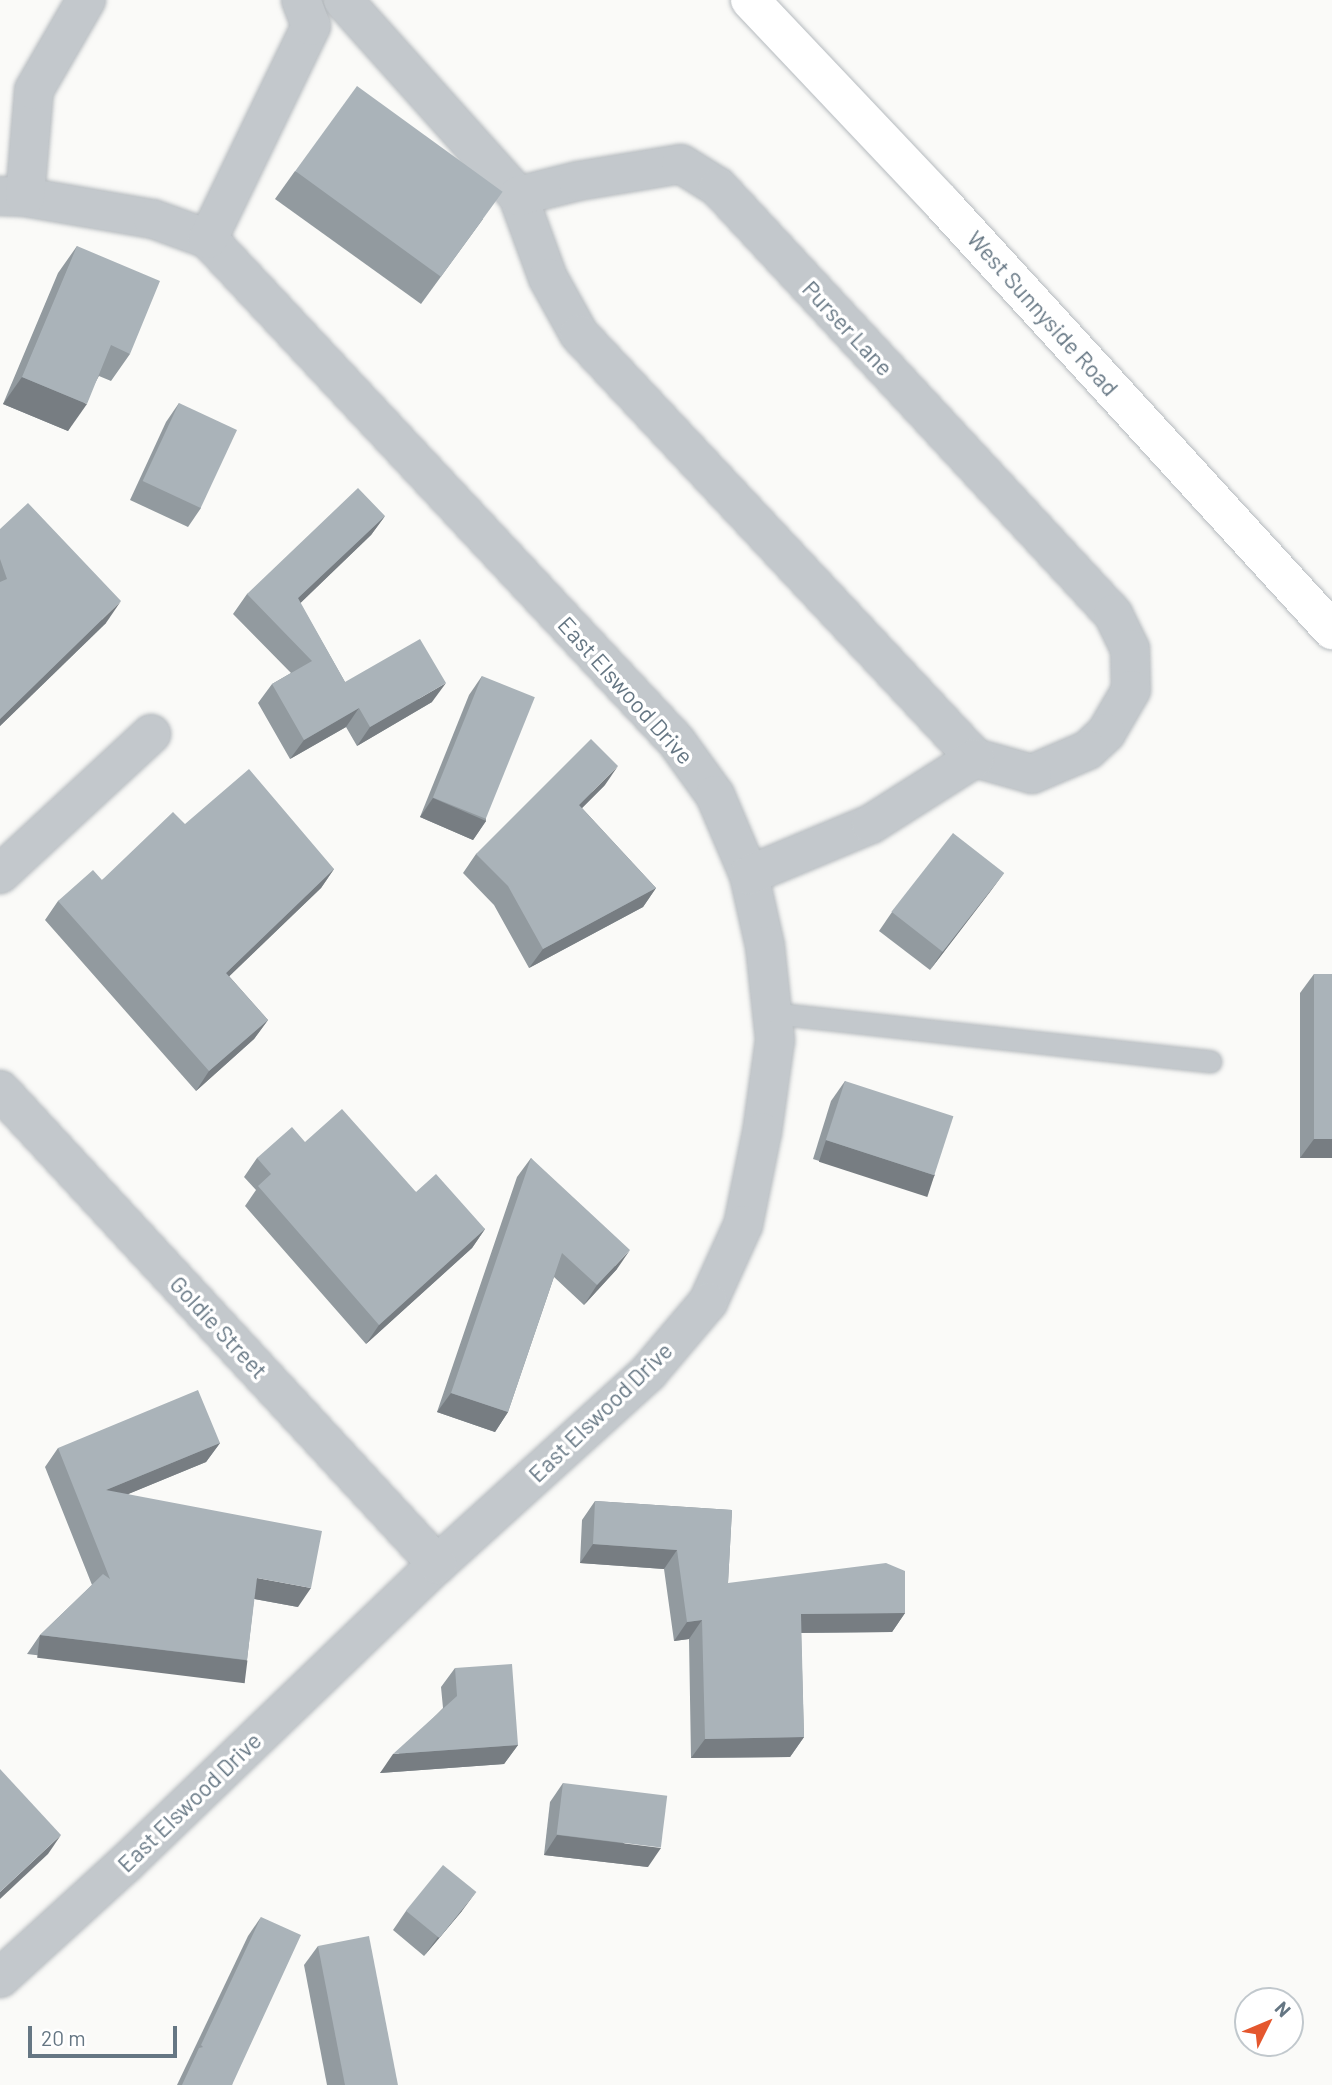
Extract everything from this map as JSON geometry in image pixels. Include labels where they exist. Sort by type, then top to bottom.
[{"type":"main road","name":"West Sunnyside Road","points":[[750,0],[941,202],[1332,630]]},
{"type":"street","points":[[12,196],[34,90],[86,0]]},
{"type":"street","points":[[208,239],[311,26],[301,0]]},
{"type":"street","points":[[343,0],[518,196],[548,278],[579,334],[975,758],[871,824],[749,875]]},
{"type":"street","name":"Purser Lane","points":[[518,196],[578,181],[681,164],[718,187],[1113,614],[1130,649],[1131,690],[1106,733],[1088,750],[1032,774],[975,758]]},
{"type":"street","name":"East Elswood Drive","points":[[0,1978],[125,1864],[437,1564],[648,1373],[708,1302],[743,1225],[762,1132],[775,1040],[765,946],[749,875],[715,795],[676,741],[208,239],[153,219],[12,196]]},
{"type":"street","points":[[0,874],[151,734]]},
{"type":"street","name":"Goldie Street","points":[[0,1090],[437,1564]]},
{"type":"lane","points":[[772,1013],[1210,1061]]},
{"type":"building","points":[[357,86],[503,192],[441,277],[295,171]]},
{"type":"building","points":[[77,246],[160,281],[130,354],[111,345],[87,404],[22,377]]},
{"type":"building","points":[[179,403],[237,430],[201,508],[143,481]]},
{"type":"building","points":[[358,488],[385,516],[298,598],[345,682],[420,639],[446,683],[370,727],[359,708],[304,740],[272,684],[312,661],[247,594]]},
{"type":"building","points":[[28,503],[121,601],[0,719],[0,582],[7,579],[0,559],[0,529]]},
{"type":"building","points":[[482,676],[535,697],[486,819],[433,797]]},
{"type":"building","points":[[591,739],[618,766],[579,805],[656,888],[543,949],[508,886],[476,854]]},
{"type":"building","points":[[249,769],[334,869],[226,973],[268,1020],[209,1071],[58,901],[93,870],[102,880],[173,812],[185,824]]},
{"type":"building","points":[[953,833],[1004,873],[943,952],[891,912]]},
{"type":"building","points":[[1314,974],[1332,974],[1332,1139],[1314,1139]]},
{"type":"building","points":[[845,1081],[953,1116],[934,1175],[826,1140]]},
{"type":"building","points":[[342,1109],[416,1192],[436,1174],[485,1229],[379,1325],[258,1186],[271,1174],[257,1158],[292,1127],[305,1142]]},
{"type":"building","points":[[531,1158],[630,1250],[597,1285],[562,1253],[508,1412],[451,1393]]},
{"type":"building","points":[[198,1390],[220,1443],[106,1490],[322,1531],[311,1588],[257,1578],[247,1660],[40,1635],[103,1574],[110,1579],[58,1448]]},
{"type":"building","points":[[595,1501],[732,1510],[728,1583],[886,1563],[905,1571],[905,1613],[801,1614],[804,1737],[705,1739],[702,1620],[687,1622],[677,1550],[593,1544]]},
{"type":"building","points":[[512,1664],[518,1745],[393,1754],[457,1696],[455,1668]]},
{"type":"building","points":[[0,1769],[61,1835],[0,1892]]},
{"type":"building","points":[[563,1783],[667,1796],[661,1847],[557,1835]]},
{"type":"building","points":[[443,1865],[476,1892],[439,1938],[406,1911]]},
{"type":"building","points":[[261,1917],[301,1935],[232,2085],[182,2085],[199,2048],[203,2047],[201,2045]]},
{"type":"building","points":[[369,1936],[398,2085],[345,2085],[318,1946]]}]
